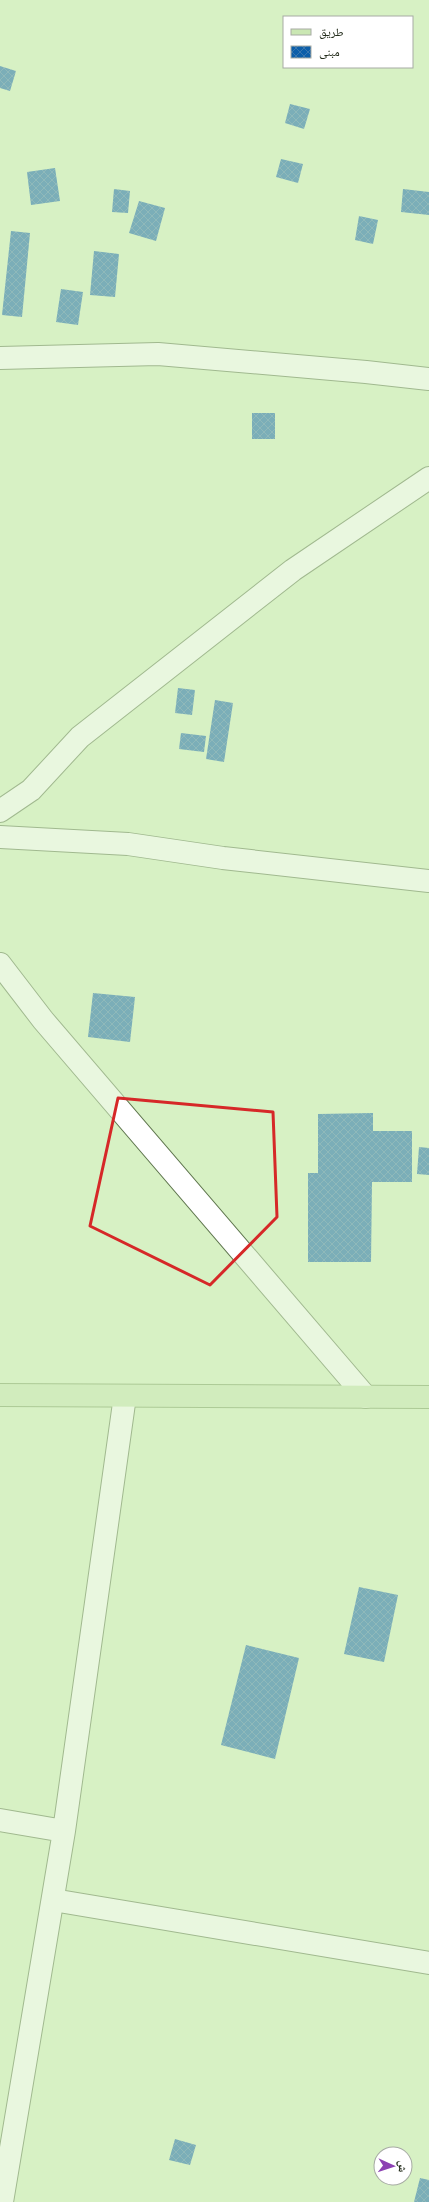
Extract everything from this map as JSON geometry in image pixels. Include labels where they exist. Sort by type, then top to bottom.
[{"type":"main road","points":[[0,1395],[429,1397]]},
{"type":"street","points":[[0,358],[158,354],[429,379]]},
{"type":"street","points":[[0,811],[31,790],[80,737],[268,589],[293,570],[429,478]]},
{"type":"street","points":[[0,837],[128,844],[253,862],[429,881]]},
{"type":"street","points":[[0,964],[43,1020],[366,1397]]},
{"type":"street","points":[[2,2202],[64,1831],[125,1396]]},
{"type":"street","points":[[0,1820],[64,1831]]},
{"type":"street","points":[[53,1900],[429,1963]]},
{"type":"highlighted area","points":[[118,1098],[273,1112],[277,1217],[210,1285],[90,1226]]},
{"type":"building","points":[[0,66],[16,71],[10,91],[0,88]]},
{"type":"building","points":[[290,104],[310,109],[304,129],[285,123]]},
{"type":"building","points":[[281,159],[303,164],[298,183],[276,177]]},
{"type":"building","points":[[55,168],[60,201],[31,205],[27,172]]},
{"type":"building","points":[[114,189],[130,191],[128,213],[112,212]]},
{"type":"building","points":[[403,189],[429,192],[429,215],[401,212]]},
{"type":"building","points":[[139,201],[165,208],[156,241],[129,233]]},
{"type":"building","points":[[359,216],[378,220],[373,244],[355,240]]},
{"type":"building","points":[[11,231],[30,233],[22,317],[2,315]]},
{"type":"building","points":[[94,251],[119,254],[115,297],[90,295]]},
{"type":"building","points":[[61,289],[83,292],[78,325],[56,322]]},
{"type":"building","points":[[252,413],[275,413],[275,439],[252,439]]},
{"type":"building","points":[[178,688],[195,690],[192,715],[175,713]]},
{"type":"building","points":[[215,700],[233,703],[224,762],[206,759]]},
{"type":"building","points":[[181,733],[206,736],[204,752],[179,749]]},
{"type":"building","points":[[93,993],[135,997],[130,1042],[88,1037]]},
{"type":"building","points":[[373,1113],[373,1131],[412,1131],[412,1182],[372,1182],[371,1262],[308,1262],[308,1173],[318,1173],[318,1114]]},
{"type":"building","points":[[419,1147],[429,1148],[429,1175],[417,1174]]},
{"type":"building","points":[[359,1587],[398,1595],[384,1662],[344,1654]]},
{"type":"building","points":[[246,1645],[299,1658],[275,1759],[221,1745]]},
{"type":"building","points":[[175,2139],[196,2145],[190,2165],[169,2160]]},
{"type":"building","points":[[420,2178],[429,2180],[429,2202],[414,2202]]}]
